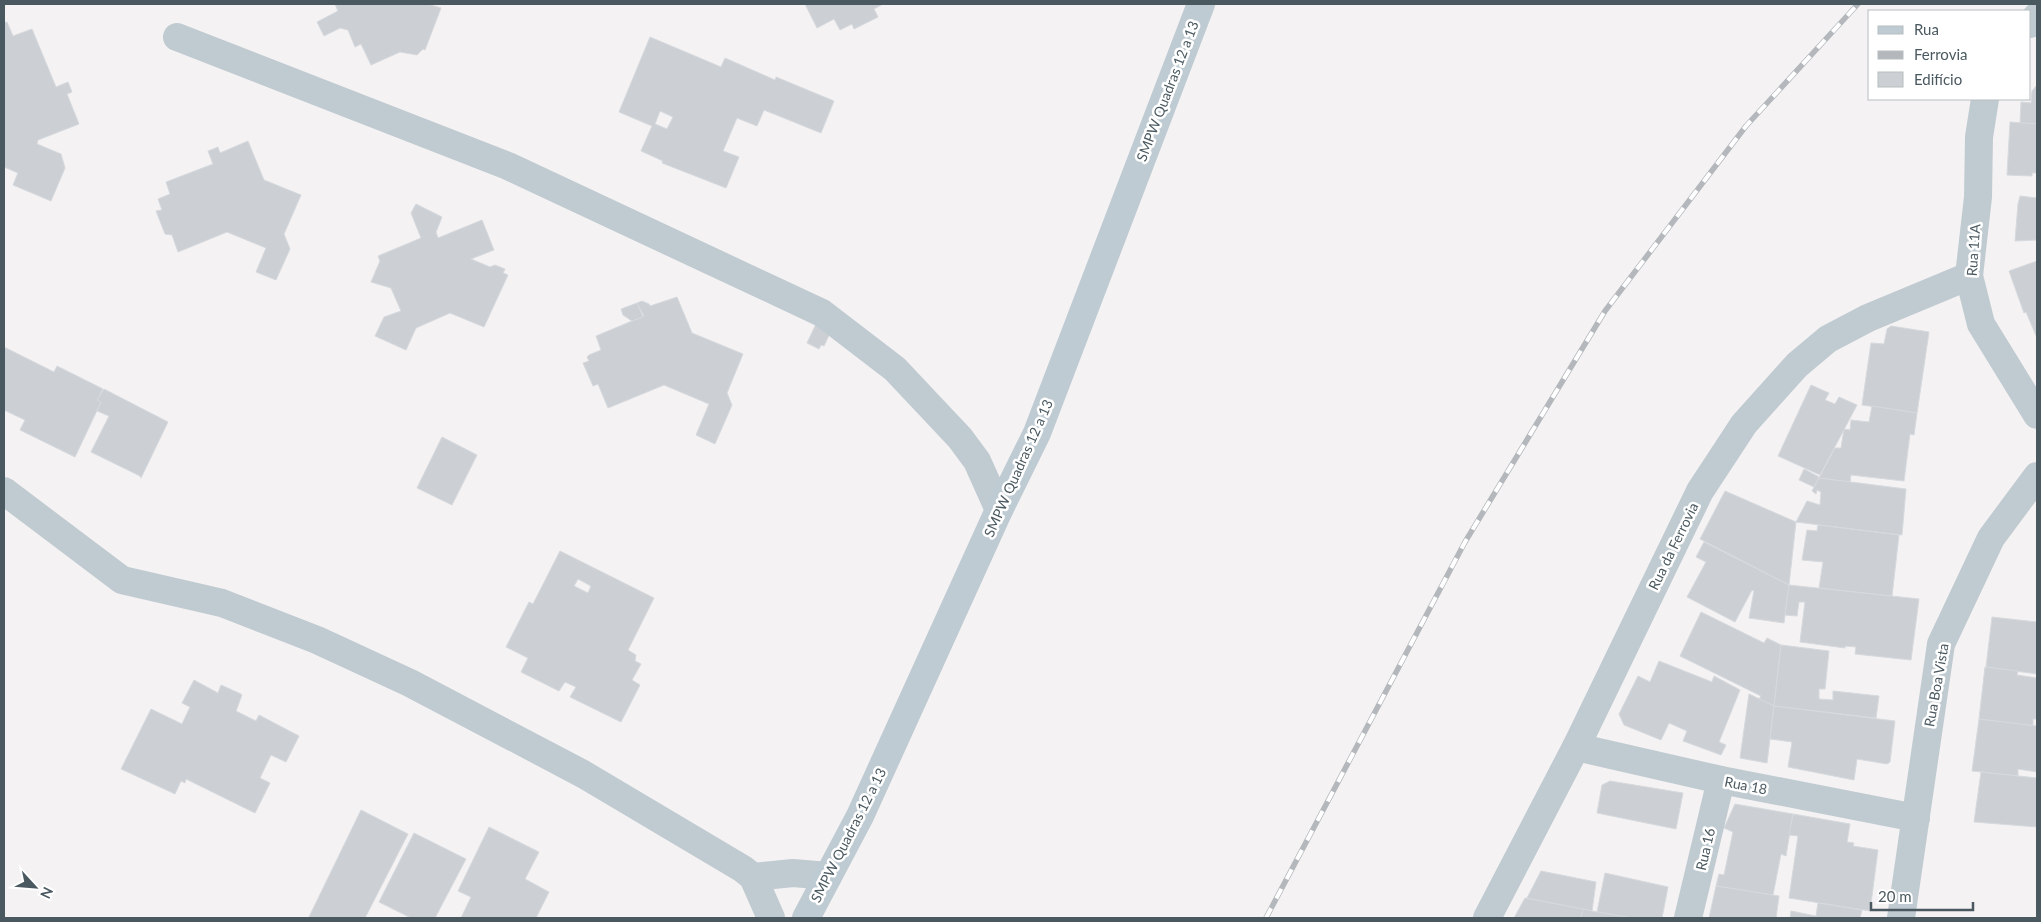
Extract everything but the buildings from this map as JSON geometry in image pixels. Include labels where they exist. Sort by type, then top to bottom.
[{"type":"street","name":"SMPW Quadras 12 a 13","points":[[806,918],[860,816],[999,510],[1037,432],[1200,4]]},
{"type":"street","points":[[177,38],[508,166],[822,313],[895,369],[960,438],[977,461],[999,510]]},
{"type":"street","name":"Rua 11A","points":[[1985,100],[1979,137],[1978,197],[1969,276],[1981,324],[2037,415]]},
{"type":"street","name":"Rua da Ferrovia","points":[[1487,918],[1576,748],[1700,491],[1744,424],[1797,365],[1828,339],[1868,318],[1969,276]]},
{"type":"street","name":"Rua Boa Vista","points":[[1901,918],[1941,644],[1991,538],[2037,476]]},
{"type":"street","points":[[4,491],[122,580],[222,603],[317,640],[410,683],[583,774],[744,869],[753,877],[771,918]]},
{"type":"street","name":"Rua 18","points":[[1576,748],[1721,780],[1916,818]]},
{"type":"street","name":"Rua 16","points":[[1688,918],[1721,780]]},
{"type":"street","points":[[753,877],[793,873],[828,876]]},
{"type":"railway","points":[[1266,918],[1465,542],[1605,311],[1746,126],[1858,4]]}]
